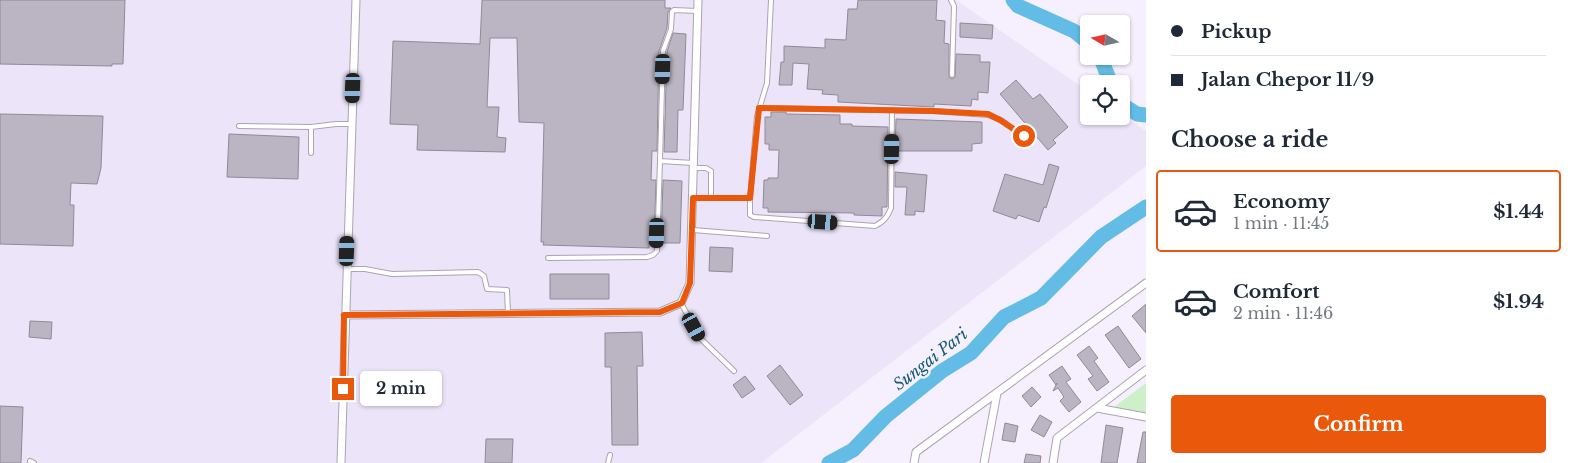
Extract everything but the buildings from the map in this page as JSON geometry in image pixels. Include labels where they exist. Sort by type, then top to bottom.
[{"type":"street","points":[[341,463],[344,315],[356,0]]},
{"type":"street","points":[[344,315],[660,312],[682,303],[690,283],[698,0]]},
{"type":"street","points":[[914,463],[916,452],[1146,283]]},
{"type":"street","points":[[1053,463],[1057,438],[1146,370]]},
{"type":"street","points":[[984,463],[997,393]]},
{"type":"street","points":[[1097,408],[1146,417]]},
{"type":"lane","points":[[771,0],[767,83],[759,108],[750,215],[754,218],[875,226],[888,218],[891,208],[892,110]]},
{"type":"lane","points":[[951,0],[954,6],[952,75]]},
{"type":"lane","points":[[548,258],[647,257],[653,255],[656,251],[663,51],[671,30],[672,12],[674,10],[698,11]]},
{"type":"lane","points":[[759,108],[933,111],[988,114],[1024,136]]},
{"type":"lane","points":[[239,126],[311,127],[351,124]]},
{"type":"lane","points":[[311,127],[312,153]]},
{"type":"lane","points":[[660,161],[694,165],[711,171],[711,198]]},
{"type":"lane","points":[[693,198],[750,198]]},
{"type":"lane","points":[[692,230],[767,236]]},
{"type":"lane","points":[[346,269],[365,269],[392,274],[478,272],[484,276],[487,289],[507,290],[508,313]]},
{"type":"lane","points":[[682,303],[700,338],[734,371]]},
{"type":"lane","points":[[608,463],[610,455]]},
{"type":"shaded area","points":[[0,0],[956,0],[1080,86],[1080,125],[1130,125],[1130,120],[1146,131],[1146,166],[761,463],[0,463]]},
{"type":"green space","points":[[1146,383],[1146,413],[1114,407]]},
{"type":"waterway","points":[[1013,0],[1018,6],[1074,31],[1080,36]]},
{"type":"waterway","points":[[1104,65],[1107,75]]},
{"type":"waterway","points":[[1130,110],[1137,114],[1146,115]]},
{"type":"waterway","name":"Sungai Pari","points":[[829,463],[853,450],[886,416],[942,371],[971,353],[1004,317],[1041,298],[1101,237],[1146,207]]},
{"type":"route","points":[[343,389],[344,315],[660,312],[682,303],[690,283],[693,198],[750,198],[759,108],[933,111],[988,114],[1024,136]]}]
